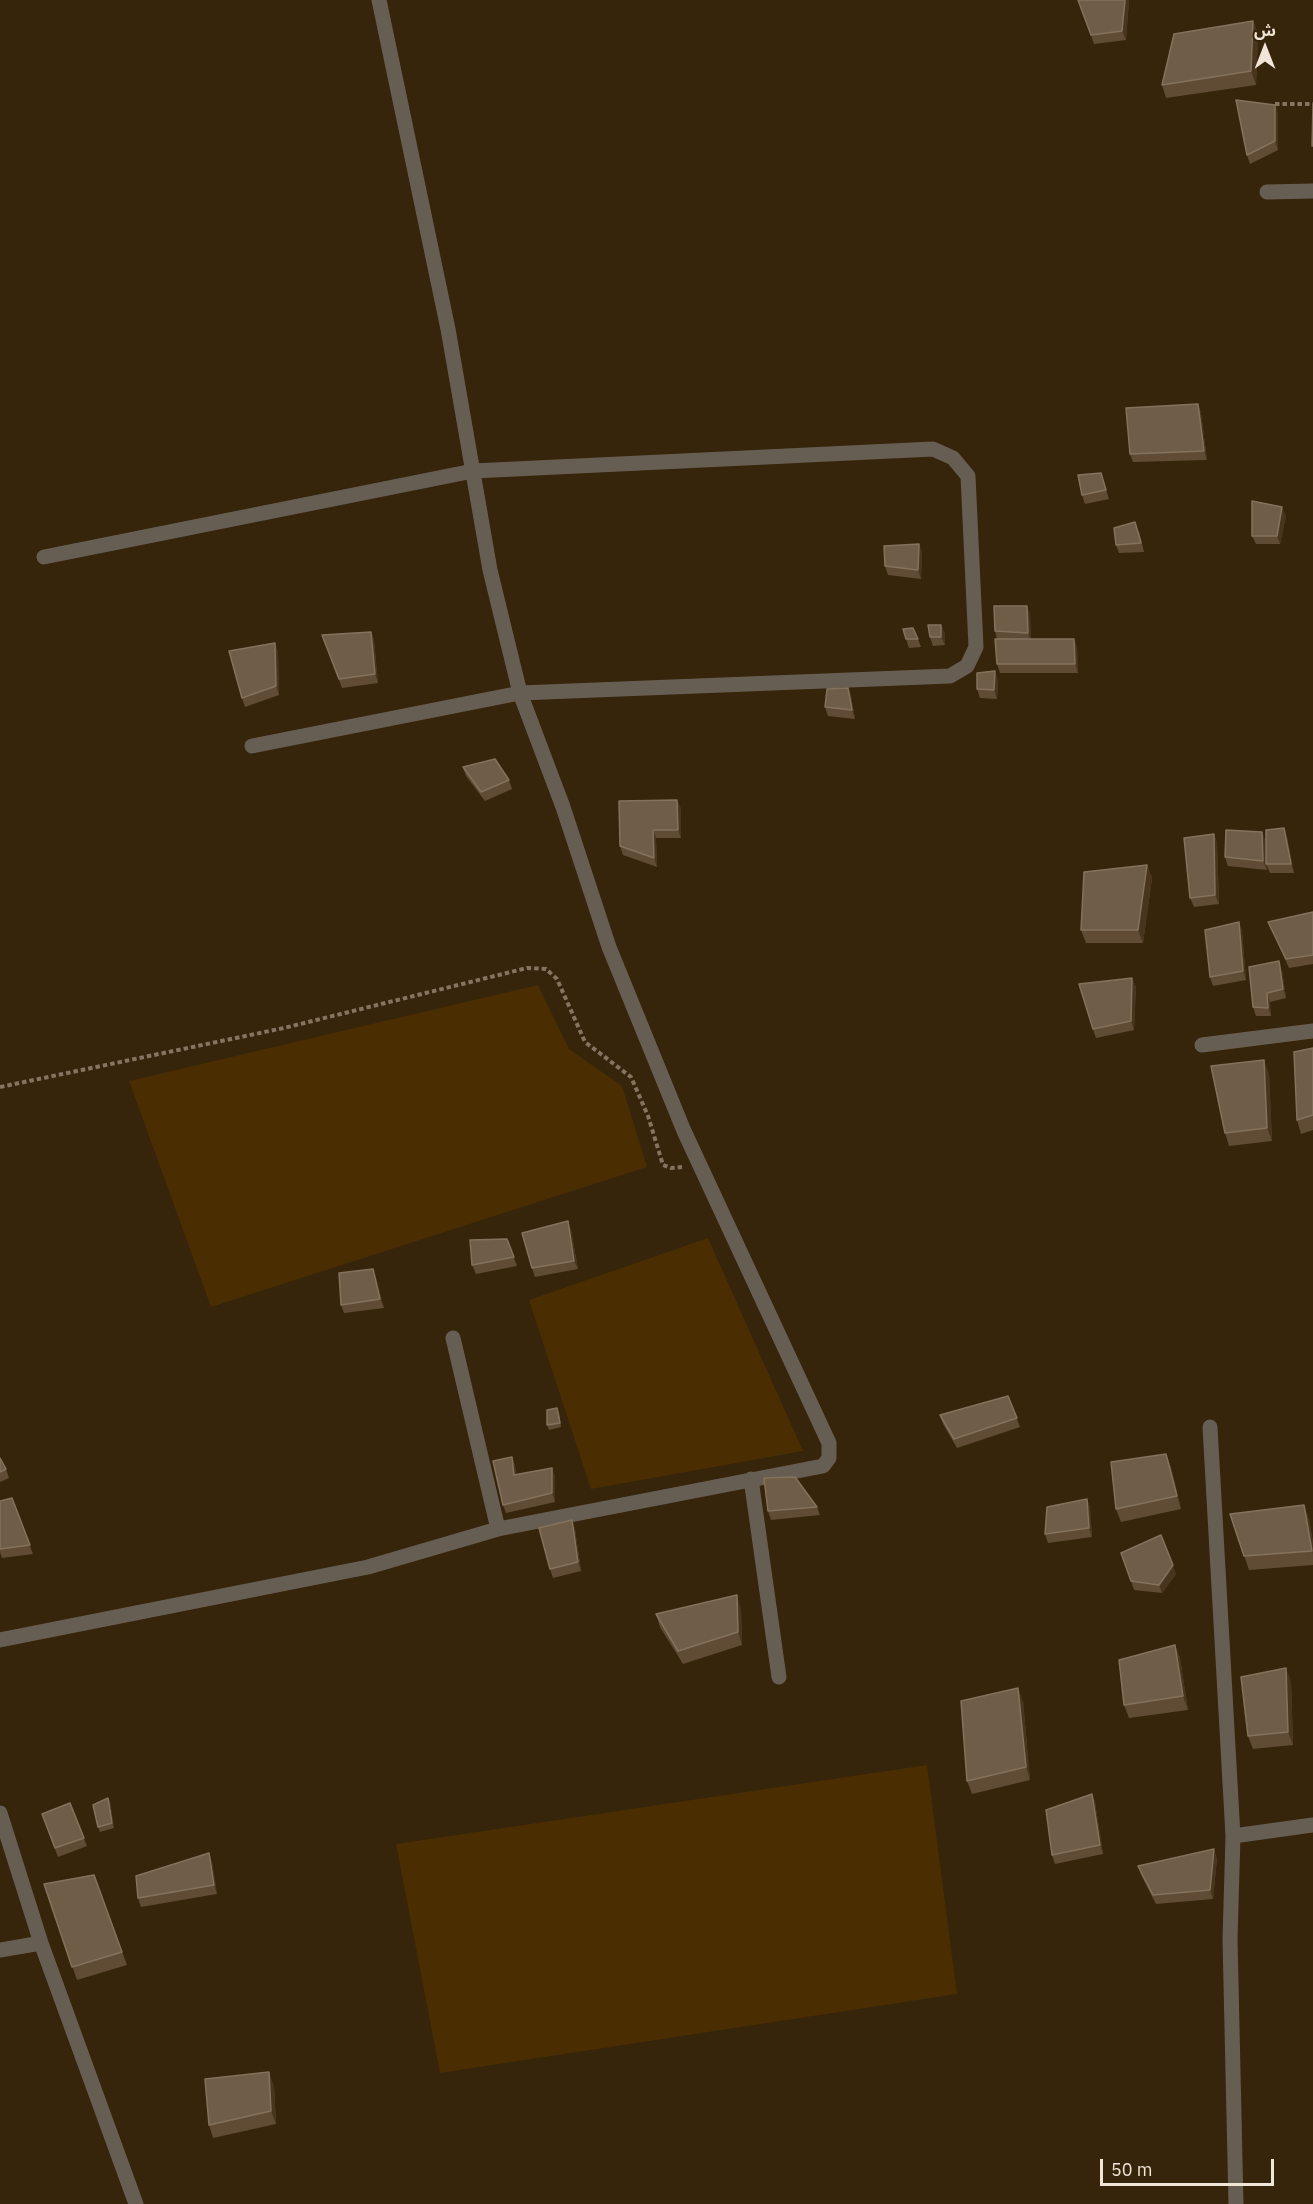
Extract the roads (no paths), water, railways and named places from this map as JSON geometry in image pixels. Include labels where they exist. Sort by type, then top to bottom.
[{"type":"street","points":[[0,1640],[368,1567],[498,1529],[823,1466],[829,1458],[829,1443],[684,1131],[609,947],[563,807],[520,693],[490,570],[448,329],[379,0]]},
{"type":"street","points":[[1267,192],[1313,191]]},
{"type":"street","points":[[44,557],[473,471],[933,449],[953,458],[968,476],[976,647],[967,666],[950,676],[520,693],[252,746]]},
{"type":"street","points":[[1202,1045],[1313,1031]]},
{"type":"street","points":[[453,1338],[498,1529]]},
{"type":"street","points":[[1210,1427],[1233,1836],[1230,1939],[1236,2204]]},
{"type":"street","points":[[751,1479],[779,1677]]},
{"type":"street","points":[[0,1813],[41,1943],[136,2204]]},
{"type":"street","points":[[1233,1836],[1313,1826]]},
{"type":"street","points":[[0,1950],[41,1943]]}]
